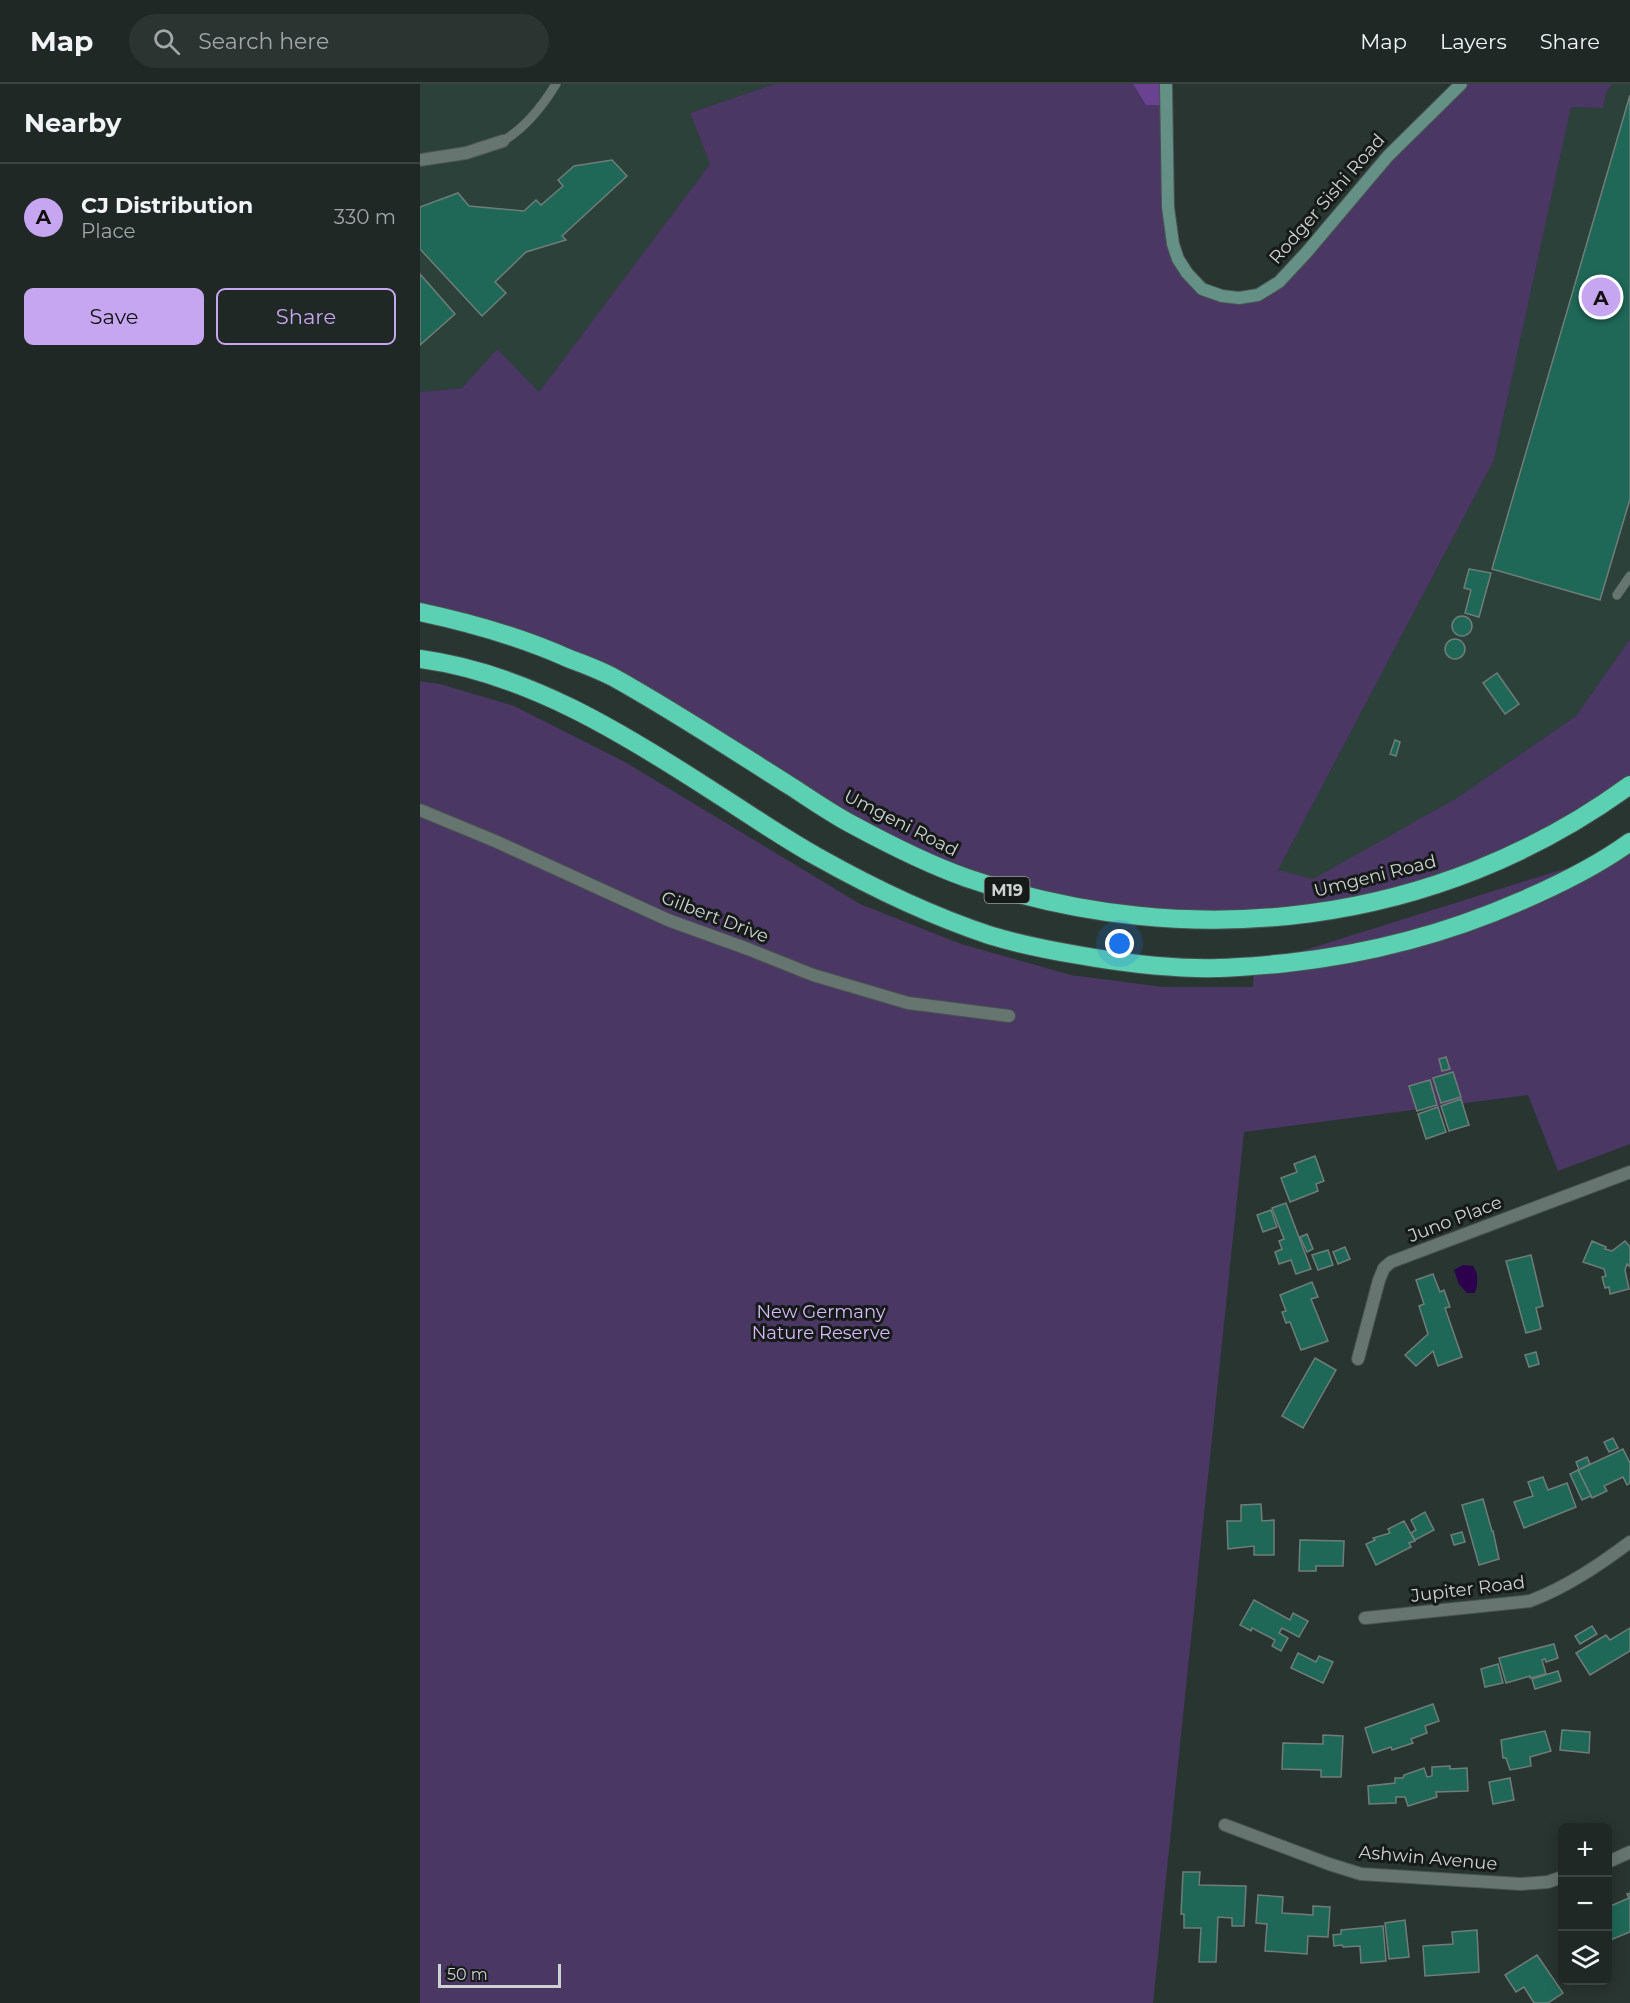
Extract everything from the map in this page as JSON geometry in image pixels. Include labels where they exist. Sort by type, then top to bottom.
[{"type":"highway","name":"Umgeni Road","points":[[420,612],[506,633],[610,675],[850,823],[909,854],[965,877],[1030,897],[1115,914],[1156,918],[1264,919],[1312,913],[1414,892],[1466,874],[1531,846],[1597,809],[1630,785]]},
{"type":"highway","points":[[420,659],[491,675],[534,691],[575,711],[642,748],[815,856],[936,915],[990,935],[1049,950],[1121,962],[1197,969],[1254,966],[1341,956],[1408,942],[1444,932],[1548,889],[1625,846]]},
{"type":"street","name":"Rodger Sishi Road","points":[[1166,84],[1168,207],[1173,244],[1178,259],[1202,289],[1222,296],[1239,298],[1258,295],[1279,282],[1388,156],[1461,84]]},
{"type":"street","points":[[420,160],[466,153],[503,141]]},
{"type":"street","name":"Gilbert Drive","points":[[420,810],[495,841],[668,920],[813,975],[908,1003],[1009,1016]]},
{"type":"street","name":"Juno Place","points":[[1358,1359],[1383,1268],[1391,1262],[1630,1172]]},
{"type":"street","name":"Jupiter Road","points":[[1365,1618],[1530,1601],[1554,1592],[1630,1542]]},
{"type":"street","name":"Ashwin Avenue","points":[[1225,1825],[1361,1874],[1521,1884],[1548,1882],[1558,1879]]},
{"type":"street","points":[[1612,1860],[1630,1852]]},
{"type":"lane","points":[[503,141],[518,133],[556,84]]},
{"type":"lane","points":[[1617,595],[1630,576]]},
{"type":"shaded area","points":[[420,84],[774,84],[690,113],[710,164],[538,393],[497,349],[462,388],[420,392]]},
{"type":"shaded area","points":[[1133,84],[1164,84],[1165,105],[1146,105]]},
{"type":"shaded area","points":[[1613,84],[1630,84],[1630,639],[1576,716],[1457,798],[1312,880],[1278,870],[1494,460],[1571,107],[1603,108],[1607,90]]},
{"type":"shaded area","points":[[1463,1265],[1473,1266],[1475,1269],[1477,1285],[1475,1293],[1467,1293],[1459,1284],[1454,1270]]},
{"type":"green space","points":[[774,84],[1133,84],[1146,105],[1165,105],[1173,247],[1207,294],[1263,294],[1413,132],[1466,84],[1613,84],[1607,90],[1603,108],[1571,107],[1494,460],[1278,870],[1313,879],[1457,798],[1576,716],[1630,639],[1630,782],[1529,844],[1361,902],[1197,917],[1026,892],[909,852],[608,672],[420,610],[420,392],[462,388],[497,349],[539,392],[710,164],[690,113]]},
{"type":"green space","name":"New Germany Nature Reserve","points":[[420,681],[440,684],[514,706],[625,762],[860,904],[961,944],[1071,975],[1163,987],[1253,987],[1254,966],[1615,853],[1630,834],[1630,1144],[1558,1171],[1528,1095],[1244,1132],[1153,2003],[420,2003]]},
{"type":"building","points":[[1630,95],[1630,499],[1600,600],[1492,569]]},
{"type":"building","points":[[612,160],[627,176],[562,236],[566,240],[526,252],[495,282],[506,293],[482,316],[420,249],[420,207],[458,193],[469,206],[524,211],[536,200],[541,205],[563,186],[558,180],[574,166]]},
{"type":"building","points":[[420,274],[455,314],[420,345]]},
{"type":"building","points":[[1469,569],[1491,573],[1479,617],[1465,613],[1471,590],[1464,588]]},
{"type":"building","points":[[1462,616],[1469,619],[1472,626],[1469,633],[1462,636],[1455,633],[1452,626],[1455,619]]},
{"type":"building","points":[[1455,639],[1462,642],[1465,649],[1462,656],[1455,659],[1448,656],[1445,649],[1448,642]]},
{"type":"building","points":[[1497,673],[1519,704],[1505,714],[1483,683]]},
{"type":"building","points":[[1395,740],[1400,742],[1396,756],[1390,754]]},
{"type":"building","points":[[1446,1057],[1450,1069],[1442,1071],[1439,1059]]},
{"type":"building","points":[[1453,1072],[1461,1097],[1441,1103],[1433,1078]]},
{"type":"building","points":[[1430,1080],[1437,1105],[1417,1111],[1409,1086]]},
{"type":"building","points":[[1461,1099],[1469,1125],[1449,1131],[1441,1106]]},
{"type":"building","points":[[1438,1107],[1446,1132],[1426,1139],[1418,1114]]},
{"type":"building","points":[[1315,1156],[1324,1181],[1316,1184],[1318,1191],[1290,1202],[1281,1178],[1297,1172],[1294,1164]]},
{"type":"building","points":[[1286,1203],[1311,1269],[1296,1274],[1291,1260],[1279,1264],[1275,1252],[1282,1249],[1279,1241],[1284,1239],[1272,1208]]},
{"type":"building","points":[[1271,1210],[1277,1227],[1263,1232],[1257,1215]]},
{"type":"building","points":[[1307,1234],[1313,1249],[1307,1252],[1300,1237]]},
{"type":"building","points":[[1592,1241],[1612,1251],[1625,1241],[1630,1247],[1630,1267],[1627,1264],[1625,1270],[1629,1289],[1610,1294],[1609,1287],[1605,1288],[1602,1277],[1606,1276],[1604,1269],[1583,1262]]},
{"type":"building","points":[[1345,1247],[1350,1259],[1338,1264],[1333,1252]]},
{"type":"building","points":[[1328,1250],[1333,1265],[1318,1270],[1312,1255]]},
{"type":"building","points":[[1531,1255],[1543,1306],[1536,1308],[1541,1329],[1526,1333],[1506,1261]]},
{"type":"building","points":[[1433,1274],[1440,1292],[1444,1290],[1450,1307],[1445,1308],[1462,1357],[1438,1366],[1433,1351],[1416,1366],[1405,1355],[1428,1334],[1419,1306],[1424,1304],[1416,1280]]},
{"type":"building","points":[[1312,1282],[1318,1297],[1311,1299],[1328,1341],[1301,1350],[1290,1322],[1286,1323],[1282,1312],[1286,1311],[1280,1295]]},
{"type":"building","points":[[1536,1352],[1539,1364],[1529,1367],[1525,1355]]},
{"type":"building","points":[[1315,1358],[1336,1370],[1303,1428],[1282,1416]]},
{"type":"building","points":[[1613,1438],[1618,1448],[1609,1452],[1604,1442]]},
{"type":"building","points":[[1623,1449],[1630,1463],[1630,1483],[1627,1485],[1623,1477],[1604,1486],[1607,1491],[1592,1498],[1578,1470]]},
{"type":"building","points":[[1587,1457],[1590,1464],[1579,1470],[1576,1462]]},
{"type":"building","points":[[1578,1470],[1591,1496],[1582,1500],[1570,1474]]},
{"type":"building","points":[[1543,1477],[1548,1490],[1567,1483],[1576,1507],[1524,1528],[1514,1502],[1533,1496],[1528,1482]]},
{"type":"building","points":[[1483,1499],[1499,1559],[1479,1565],[1462,1505]]},
{"type":"building","points":[[1261,1504],[1262,1521],[1274,1520],[1274,1555],[1254,1555],[1254,1546],[1228,1549],[1227,1521],[1241,1521],[1241,1505]]},
{"type":"building","points":[[1425,1512],[1434,1530],[1415,1540],[1411,1533],[1416,1530],[1411,1520]]},
{"type":"building","points":[[1404,1521],[1415,1541],[1409,1543],[1411,1547],[1376,1565],[1366,1544],[1375,1540],[1373,1538],[1390,1533],[1388,1529]]},
{"type":"building","points":[[1462,1532],[1465,1542],[1454,1545],[1451,1535]]},
{"type":"building","points":[[1300,1540],[1344,1541],[1343,1566],[1316,1566],[1316,1571],[1299,1571]]},
{"type":"building","points":[[1254,1600],[1290,1620],[1293,1613],[1308,1621],[1299,1637],[1282,1628],[1279,1633],[1288,1638],[1281,1651],[1272,1646],[1275,1640],[1252,1628],[1251,1631],[1240,1625]]},
{"type":"building","points":[[1592,1626],[1597,1634],[1580,1644],[1575,1636]]},
{"type":"building","points":[[1630,1628],[1630,1651],[1590,1675],[1576,1653],[1606,1635],[1610,1640]]},
{"type":"building","points":[[1554,1644],[1558,1658],[1546,1662],[1545,1659],[1542,1660],[1546,1674],[1506,1683],[1499,1658]]},
{"type":"building","points":[[1298,1653],[1316,1662],[1319,1656],[1333,1662],[1323,1683],[1291,1668]]},
{"type":"building","points":[[1498,1664],[1503,1683],[1485,1687],[1481,1669]]},
{"type":"building","points":[[1558,1671],[1561,1681],[1535,1689],[1532,1679]]},
{"type":"building","points":[[1433,1704],[1439,1721],[1425,1726],[1427,1733],[1411,1739],[1413,1743],[1373,1753],[1365,1728]]},
{"type":"building","points":[[1562,1730],[1590,1732],[1589,1753],[1560,1750]]},
{"type":"building","points":[[1545,1731],[1551,1751],[1530,1757],[1531,1766],[1510,1770],[1506,1758],[1503,1758],[1501,1740]]},
{"type":"building","points":[[1323,1735],[1343,1736],[1341,1777],[1321,1777],[1321,1770],[1282,1769],[1283,1743],[1323,1744]]},
{"type":"building","points":[[1450,1766],[1450,1769],[1467,1768],[1468,1791],[1436,1792],[1437,1797],[1408,1806],[1405,1797],[1396,1797],[1396,1803],[1369,1804],[1368,1786],[1395,1783],[1395,1778],[1403,1778],[1404,1775],[1424,1768],[1427,1777],[1432,1776],[1432,1767]]},
{"type":"building","points":[[1510,1778],[1514,1800],[1493,1804],[1489,1782]]},
{"type":"building","points":[[1183,1872],[1200,1872],[1199,1885],[1246,1886],[1244,1926],[1232,1926],[1232,1918],[1218,1917],[1216,1962],[1199,1962],[1201,1928],[1184,1928],[1184,1914],[1181,1914]]},
{"type":"building","points":[[1630,1893],[1630,1932],[1612,1939],[1612,1905],[1629,1898],[1627,1894]]},
{"type":"building","points":[[1258,1895],[1283,1897],[1282,1913],[1313,1915],[1313,1906],[1330,1907],[1328,1937],[1308,1936],[1307,1954],[1265,1951],[1267,1924],[1256,1923]]},
{"type":"building","points":[[1405,1920],[1409,1957],[1389,1959],[1385,1923]]},
{"type":"building","points":[[1383,1926],[1386,1961],[1361,1963],[1360,1946],[1334,1946],[1333,1935],[1341,1934],[1341,1930]]},
{"type":"building","points":[[1477,1930],[1479,1972],[1425,1976],[1423,1946],[1453,1944],[1452,1932]]},
{"type":"building","points":[[1537,1955],[1563,1993],[1548,2003],[1534,2003],[1524,1987],[1516,1992],[1505,1975]]},
{"type":"place","name":"CJ Distribution","points":[[1601,297]]}]
